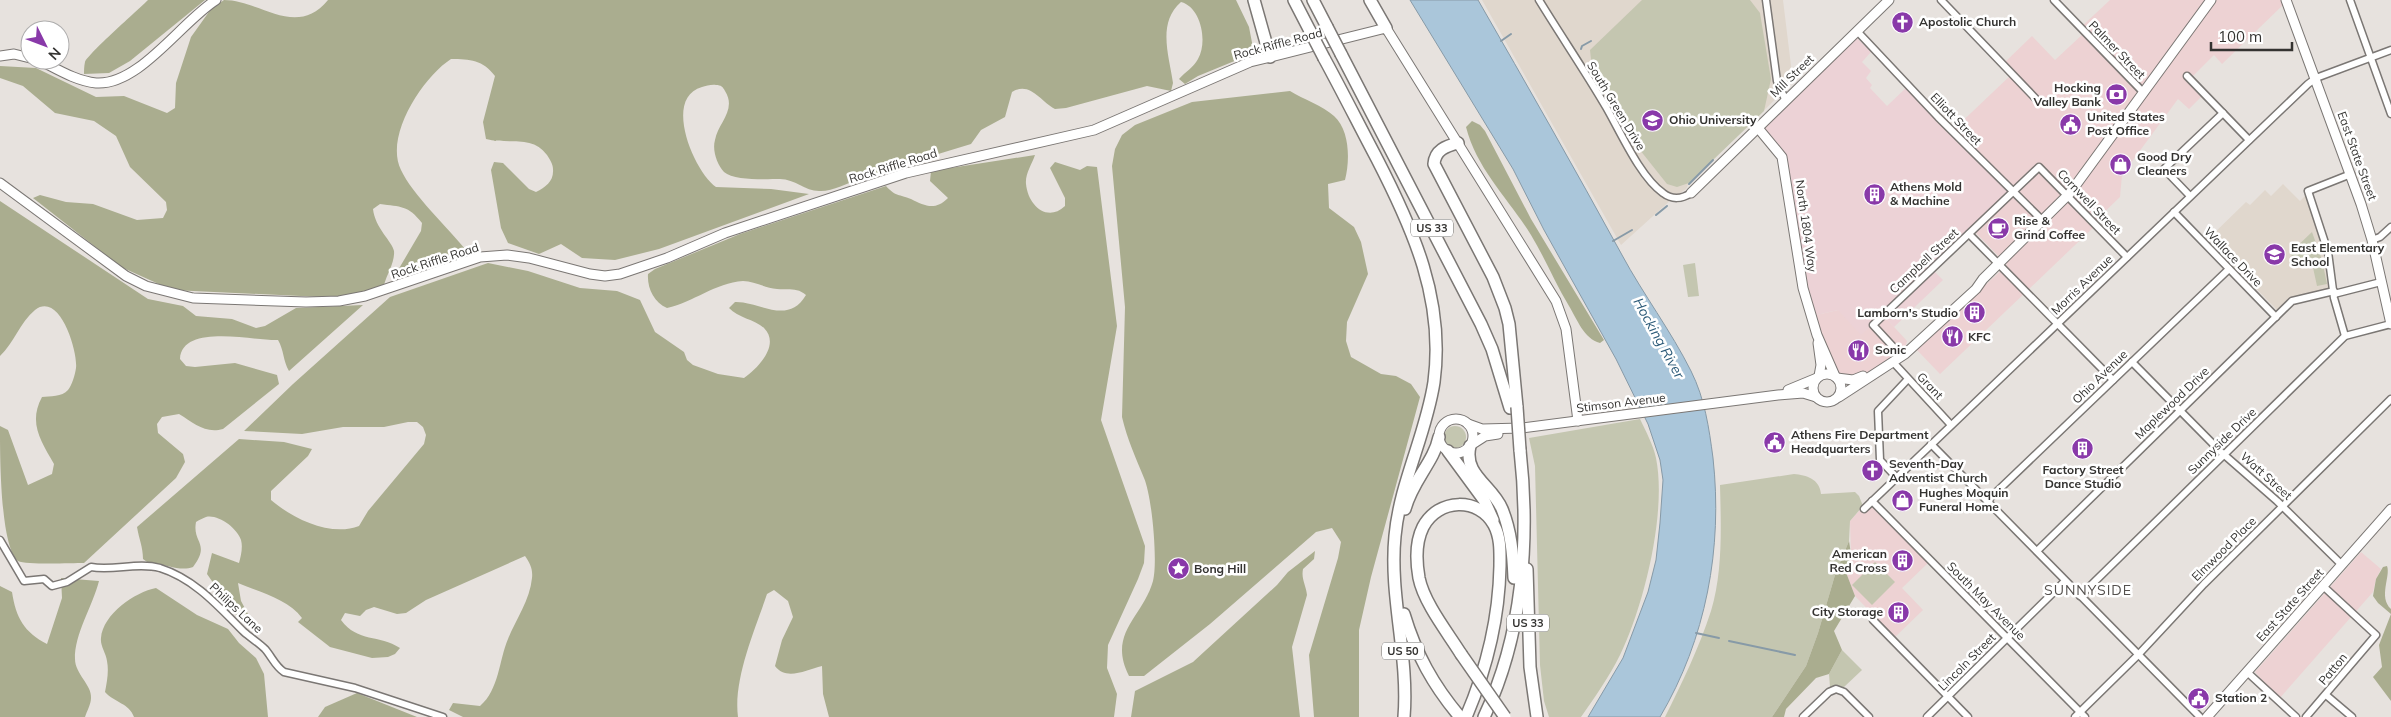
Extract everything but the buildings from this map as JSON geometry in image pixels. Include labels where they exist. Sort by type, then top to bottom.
[{"type":"highway","points":[[1254,0],[1270,56]]},
{"type":"highway","name":"US 33","points":[[1294,0],[1406,214],[1420,250],[1432,302],[1436,331],[1433,383],[1427,410],[1403,488],[1397,523],[1395,552],[1396,586],[1412,642],[1429,676],[1460,717]]},
{"type":"highway","name":"US 33","points":[[1312,0],[1478,317],[1513,407],[1520,450],[1530,667],[1537,717]]},
{"type":"highway","points":[[1370,0],[1386,28]]},
{"type":"highway","points":[[1458,143],[1439,152],[1434,164],[1492,277],[1505,308],[1509,324],[1513,407]]},
{"type":"highway","points":[[1395,552],[1408,500],[1417,479],[1435,452],[1439,437]]},
{"type":"highway","points":[[1470,445],[1468,458],[1470,468],[1498,500],[1510,534],[1514,564],[1515,619]]},
{"type":"highway","points":[[1448,451],[1484,500],[1494,524],[1500,550],[1499,598],[1492,641],[1466,717]]},
{"type":"highway","points":[[1494,524],[1474,507],[1454,504],[1440,509],[1430,517],[1419,540],[1417,562],[1424,593],[1461,654],[1505,717]]},
{"type":"highway","points":[[1484,717],[1500,676],[1515,619],[1525,529]]},
{"type":"highway","name":"US 50","points":[[1396,586],[1405,680],[1404,717]]},
{"type":"street","points":[[60,70],[76,78],[96,83],[114,81],[142,64],[192,18],[216,0]]},
{"type":"street","name":"South Green Drive","points":[[1539,0],[1606,107],[1630,152],[1658,189],[1665,195],[1676,198],[1691,193]]},
{"type":"street","points":[[1766,0],[1777,81],[1785,100]]},
{"type":"street","name":"Mill Street","points":[[1691,193],[1889,0]]},
{"type":"street","points":[[1941,0],[2038,101]]},
{"type":"street","name":"Palmer Street","points":[[2054,0],[2144,93]]},
{"type":"street","points":[[1983,279],[1973,285],[1898,352],[1858,379],[1849,380],[1826,374],[1818,377],[1813,387],[1816,397],[1828,402],[1839,397],[1893,362],[1925,337],[1976,289],[1983,279],[2068,196],[2211,0]]},
{"type":"street","name":"East State Street","points":[[2286,0],[2351,174],[2372,240],[2391,324]]},
{"type":"street","points":[[2350,0],[2391,114]]},
{"type":"street","points":[[1386,28],[1556,301],[1566,329],[1578,421]]},
{"type":"street","name":"Rock Riffle Road","points":[[0,183],[126,276],[146,286],[193,298],[306,302],[339,301],[372,294],[480,258],[507,256],[529,258],[605,276],[640,268],[725,233],[906,173],[1094,130],[1210,78],[1270,56],[1386,28]]},
{"type":"street","name":"Elliott Street","points":[[1856,31],[2043,221]]},
{"type":"street","points":[[2316,78],[2391,50]]},
{"type":"street","points":[[0,56],[14,54],[20,56]]},
{"type":"street","points":[[2187,76],[2249,140]]},
{"type":"street","name":"Morris Avenue","points":[[1864,509],[2190,196],[2316,78]]},
{"type":"street","points":[[2190,196],[2164,169],[2223,113]]},
{"type":"street","name":"North 1804 Way","points":[[1758,128],[1782,157],[1801,278],[1818,335],[1836,377]]},
{"type":"street","name":"Cornwell Street","points":[[1969,234],[2039,167],[2127,257]]},
{"type":"street","points":[[2345,336],[2334,292],[2328,252],[2308,191],[2351,174]]},
{"type":"street","name":"Wallace Drive","points":[[2174,212],[2276,317]]},
{"type":"street","points":[[2372,240],[2380,237],[2391,227]]},
{"type":"street","name":"Campbell Street","points":[[1898,352],[1872,325],[1969,234],[2057,324]]},
{"type":"street","name":"Ohio Avenue","points":[[1987,501],[2229,269]]},
{"type":"street","name":"Maplewood Drive","points":[[2037,552],[2295,299],[2381,282]]},
{"type":"street","points":[[2057,324],[2113,380]]},
{"type":"street","name":"Sunnyside Drive","points":[[2080,596],[2345,336],[2391,324]]},
{"type":"street","name":"North 1804 Way","points":[[1818,335],[1822,365],[1818,377]]},
{"type":"street","name":"Grant","points":[[1893,362],[1951,425]]},
{"type":"street","name":"Watt Street","points":[[2132,362],[2224,454],[2282,506],[2342,565]]},
{"type":"street","name":"Stimson Avenue","points":[[1778,395],[1818,377]]},
{"type":"street","points":[[1836,377],[1841,386],[1839,397]]},
{"type":"street","points":[[1896,477],[1880,460],[1878,410],[1908,379]]},
{"type":"street","name":"Stimson Avenue","points":[[1468,424],[1482,429],[1522,428],[1778,395],[1803,393],[1816,397]]},
{"type":"street","name":"Elmwood Place","points":[[2080,715],[2204,584],[2391,399]]},
{"type":"street","points":[[1470,445],[1473,434],[1468,424],[1459,420],[1449,421],[1441,428],[1439,437],[1442,445],[1448,451],[1459,453],[1485,436],[1522,428]]},
{"type":"street","points":[[1931,444],[2200,717]]},
{"type":"street","name":"South May Avenue","points":[[1872,501],[2080,715]]},
{"type":"street","name":"East State Street","points":[[2207,717],[2391,509]]},
{"type":"street","name":"Philips Lane","points":[[0,540],[24,581],[44,579],[52,586],[67,582],[91,567],[107,570],[158,568],[189,582],[207,595],[265,650],[276,667],[284,672],[355,688],[443,717]]},
{"type":"street","name":"Lincoln Street","points":[[1927,717],[2065,581]]},
{"type":"street","name":"Patton","points":[[2306,717],[2376,635],[2323,586]]},
{"type":"street","points":[[1873,620],[1968,717]]},
{"type":"street","points":[[2247,672],[2296,717]]},
{"type":"street","points":[[1803,717],[1829,692],[1836,689],[1844,692],[1869,717]]},
{"type":"street","points":[[2326,695],[2352,717]]},
{"type":"shaded area","name":"Ohio University","points":[[1482,0],[1783,0],[1793,82],[1689,183],[1686,189],[1673,198],[1621,245]]},
{"type":"shaded area","points":[[2110,0],[2282,0],[2284,4],[2222,64],[2214,55],[2190,79],[2204,94],[2189,109],[2178,99],[2122,175],[2120,197],[2094,222],[2096,225],[1940,374],[1916,349],[2007,265],[1975,232],[1952,131],[2012,74],[2003,64],[2032,36],[2055,60],[2084,33],[2080,28]]},
{"type":"shaded area","points":[[1851,36],[1858,39],[1871,52],[1862,62],[1871,71],[1866,78],[1872,85],[1870,88],[1887,106],[1908,86],[2013,192],[1931,268],[1943,280],[1894,327],[1883,315],[1861,335],[1838,310],[1812,316],[1785,169],[1758,128]]},
{"type":"shaded area","name":"East Elementary School","points":[[2283,184],[2300,201],[2305,196],[2309,198],[2324,243],[2333,288],[2293,297],[2278,311],[2208,239],[2246,202],[2250,205],[2265,190],[2271,196]]},
{"type":"shaded area","points":[[1838,310],[1883,315],[1907,341],[1905,348],[1862,376],[1837,378],[1812,316]]},
{"type":"shaded area","points":[[1869,500],[1929,562],[1902,588],[1923,610],[1895,637],[1855,596],[1847,575],[1851,554],[1850,521]]},
{"type":"shaded area","points":[[2361,552],[2381,569],[2373,592],[2279,699],[2255,672]]},
{"type":"green space","points":[[148,0],[205,0],[130,61],[109,73],[84,74],[85,62],[88,57]]},
{"type":"green space","points":[[224,0],[251,5],[278,15],[291,17],[303,16],[316,11],[328,0],[1236,0],[1249,27],[1254,53],[1198,76],[1185,84],[1179,79],[1198,59],[1201,52],[1202,35],[1201,26],[1194,11],[1188,5],[1181,2],[1174,10],[1167,29],[1167,51],[1173,83],[1171,91],[1147,86],[1066,108],[1055,109],[1030,90],[1018,89],[1012,92],[1005,117],[981,130],[971,144],[824,191],[809,189],[780,179],[742,178],[724,172],[716,157],[714,144],[728,110],[728,98],[721,86],[702,87],[690,94],[684,105],[683,120],[686,136],[699,167],[716,187],[771,189],[809,194],[659,249],[615,260],[582,258],[561,244],[539,254],[508,243],[501,228],[491,170],[494,162],[503,163],[529,189],[536,192],[546,186],[551,180],[553,173],[552,165],[547,155],[534,144],[486,139],[483,122],[495,76],[486,67],[476,62],[464,59],[451,59],[429,79],[409,108],[398,141],[397,156],[401,170],[413,190],[466,250],[452,258],[394,277],[421,231],[422,223],[404,208],[380,204],[373,209],[374,216],[394,251],[392,264],[384,285],[342,298],[172,290],[121,267],[33,198],[40,195],[66,202],[93,204],[137,220],[163,218],[167,210],[166,202],[130,167],[116,136],[94,121],[55,113],[23,86],[0,78],[0,66],[20,67],[20,70],[40,70],[96,97],[124,96],[167,113],[175,108],[176,83],[191,37],[211,9]]},
{"type":"green space","points":[[1642,0],[1750,0],[1760,13],[1771,79],[1764,111],[1689,183],[1677,187],[1667,184],[1636,145],[1592,69],[1590,50]]},
{"type":"green space","points":[[1290,91],[1334,116],[1346,137],[1348,164],[1345,180],[1328,184],[1329,208],[1354,227],[1361,242],[1368,274],[1347,322],[1346,341],[1351,357],[1381,374],[1396,376],[1411,384],[1420,397],[1371,577],[1359,630],[1359,717],[1314,717],[1309,655],[1341,542],[1332,528],[1316,532],[1210,624],[1144,676],[1129,676],[1123,661],[1122,648],[1124,637],[1148,594],[1153,581],[1155,559],[1152,513],[1147,487],[1122,417],[1125,307],[1112,166],[1115,149],[1122,135],[1135,125],[1192,102]]},
{"type":"green space","points":[[1472,121],[1480,125],[1485,131],[1531,219],[1604,340],[1600,343],[1594,341],[1585,333],[1531,235],[1486,171],[1471,143],[1466,127]]},
{"type":"green space","points":[[1035,155],[1026,184],[1030,199],[1034,205],[1045,212],[1052,213],[1065,206],[1065,198],[1050,168],[1055,162],[1080,170],[1087,166],[1097,167],[1117,326],[1101,420],[1145,546],[1144,563],[1108,645],[1107,668],[1117,694],[1114,717],[829,717],[823,694],[822,666],[790,674],[775,666],[782,640],[793,617],[788,601],[774,590],[767,594],[746,655],[737,702],[738,717],[463,717],[449,710],[453,703],[480,706],[491,692],[495,683],[505,647],[526,602],[531,586],[532,569],[525,556],[426,600],[406,613],[397,614],[374,607],[366,610],[360,616],[345,613],[341,620],[354,632],[400,648],[395,654],[388,657],[372,658],[330,647],[298,622],[302,618],[289,606],[273,597],[238,583],[241,601],[249,616],[241,618],[235,614],[207,574],[212,553],[239,563],[240,560],[242,549],[239,535],[221,520],[206,517],[196,522],[196,535],[201,548],[198,559],[193,567],[177,568],[150,564],[143,559],[137,527],[239,439],[284,442],[312,449],[308,456],[271,491],[271,500],[290,514],[325,528],[348,529],[359,526],[368,511],[424,444],[426,435],[423,427],[417,422],[384,427],[343,427],[302,434],[244,431],[390,297],[488,263],[528,271],[580,288],[617,291],[640,300],[655,332],[684,352],[687,360],[693,365],[718,374],[744,378],[761,363],[769,349],[769,335],[760,325],[729,308],[735,302],[782,311],[791,309],[799,304],[806,295],[796,290],[773,288],[743,281],[723,285],[686,302],[667,308],[658,302],[652,294],[648,274],[655,269],[740,234],[886,186],[895,194],[921,204],[939,205],[948,198],[930,181],[931,171]]},
{"type":"green space","points":[[0,201],[148,299],[183,306],[196,316],[232,319],[256,328],[265,326],[296,308],[363,305],[289,371],[278,340],[221,336],[206,337],[193,341],[184,348],[180,359],[186,366],[195,367],[235,363],[277,375],[279,384],[223,429],[205,429],[179,414],[162,417],[157,424],[158,433],[183,454],[185,462],[176,478],[84,563],[18,561],[12,552],[4,520],[0,426],[8,430],[28,485],[52,474],[54,464],[38,432],[36,415],[42,397],[59,395],[68,390],[75,374],[76,360],[66,326],[52,309],[44,306],[35,310],[30,315],[0,356]]},
{"type":"green space","points":[[2312,232],[2322,260],[2327,284],[2317,286],[2312,263],[2298,263],[2290,253]]},
{"type":"green space","points":[[1695,263],[1699,296],[1688,297],[1683,265]]},
{"type":"green space","points":[[1640,419],[1656,458],[1659,480],[1656,531],[1645,585],[1629,635],[1620,655],[1602,687],[1581,717],[1549,717],[1544,701],[1540,665],[1535,466],[1529,438]]},
{"type":"green space","points":[[1455,426],[1463,429],[1466,437],[1463,445],[1455,448],[1447,445],[1444,437],[1447,429]]},
{"type":"green space","points":[[1794,474],[1803,475],[1815,481],[1821,494],[1855,492],[1863,506],[1850,521],[1849,541],[1835,575],[1806,666],[1772,717],[1665,717],[1696,652],[1715,596],[1720,548],[1720,485]]},
{"type":"green space","points":[[1849,541],[1851,554],[1847,575],[1855,596],[1834,631],[1842,650],[1829,674],[1816,678],[1786,709],[1784,717],[1772,717],[1806,666],[1835,575]]},
{"type":"green space","points":[[1315,551],[1314,559],[1303,569],[1307,595],[1292,647],[1300,717],[1131,717],[1135,691],[1193,662],[1277,585],[1288,572]]},
{"type":"green space","points":[[1875,562],[1895,582],[1872,605],[1852,585]]},
{"type":"green space","points":[[2387,566],[2385,599],[2391,609],[2391,614],[2373,596],[2376,579],[2383,567]]},
{"type":"green space","points":[[61,578],[99,581],[75,650],[78,670],[91,693],[85,717],[0,717],[0,586],[12,592],[22,623],[32,634],[47,644],[62,598]]},
{"type":"green space","points":[[156,588],[197,615],[228,629],[239,643],[256,658],[264,674],[268,717],[134,717],[129,709],[105,692],[108,669],[101,641],[103,629],[114,613],[130,599]]},
{"type":"green space","points":[[2391,614],[2391,701],[2373,677],[2382,667],[2379,645]]},
{"type":"green space","points":[[1842,650],[1862,670],[1844,687],[1830,687],[1829,674]]},
{"type":"green space","points":[[357,693],[417,717],[318,717],[325,707]]},
{"type":"water","name":"Hocking River","points":[[1410,0],[1478,0],[1630,270],[1683,356],[1700,392],[1713,458],[1715,525],[1713,559],[1700,625],[1676,687],[1660,717],[1588,717],[1623,658],[1648,592],[1656,560],[1663,480],[1660,460],[1648,424],[1616,359],[1544,230],[1513,169]]},
{"type":"waterway","points":[[1501,41],[1511,34]]},
{"type":"waterway","points":[[1581,49],[1582,46],[1591,41]]},
{"type":"waterway","points":[[1689,184],[1713,160]]},
{"type":"waterway","points":[[1656,215],[1667,206]]},
{"type":"waterway","points":[[1613,241],[1632,230]]},
{"type":"waterway","points":[[1696,633],[1719,638]]},
{"type":"waterway","points":[[1729,641],[1795,655]]},
{"type":"place","name":"Apostolic Church","points":[[1903,22]]},
{"type":"place","name":"Hocking Valley Bank","points":[[2117,95]]},
{"type":"place","name":"Ohio University","points":[[1653,120]]},
{"type":"place","name":"United States Post Office","points":[[2071,124]]},
{"type":"place","name":"Good Dry Cleaners","points":[[2121,164]]},
{"type":"place","name":"Athens Mold & Machine","points":[[1874,194]]},
{"type":"place","name":"Rise & Grind Coffee","points":[[1998,228]]},
{"type":"place","name":"East Elementary School","points":[[2275,255]]},
{"type":"place","name":"Lamborn's Studio","points":[[1974,313]]},
{"type":"place","name":"KFC","points":[[1952,337]]},
{"type":"place","name":"Sonic","points":[[1859,350]]},
{"type":"place","name":"Athens Fire Department Headquarters","points":[[1775,442]]},
{"type":"place","name":"Factory Street Dance Studio","points":[[2083,449]]},
{"type":"place","name":"Seventh-Day Adventist Church","points":[[1873,471]]},
{"type":"place","name":"Hughes Moquin Funeral Home","points":[[1903,500]]},
{"type":"place","name":"American Red Cross","points":[[1903,561]]},
{"type":"place","name":"Bong Hill","points":[[1178,569]]},
{"type":"place","name":"City Storage","points":[[1899,612]]},
{"type":"place","name":"Station 2","points":[[2199,698]]},
{"type":"district","name":"SUNNYSIDE","points":[[2088,590]]}]
